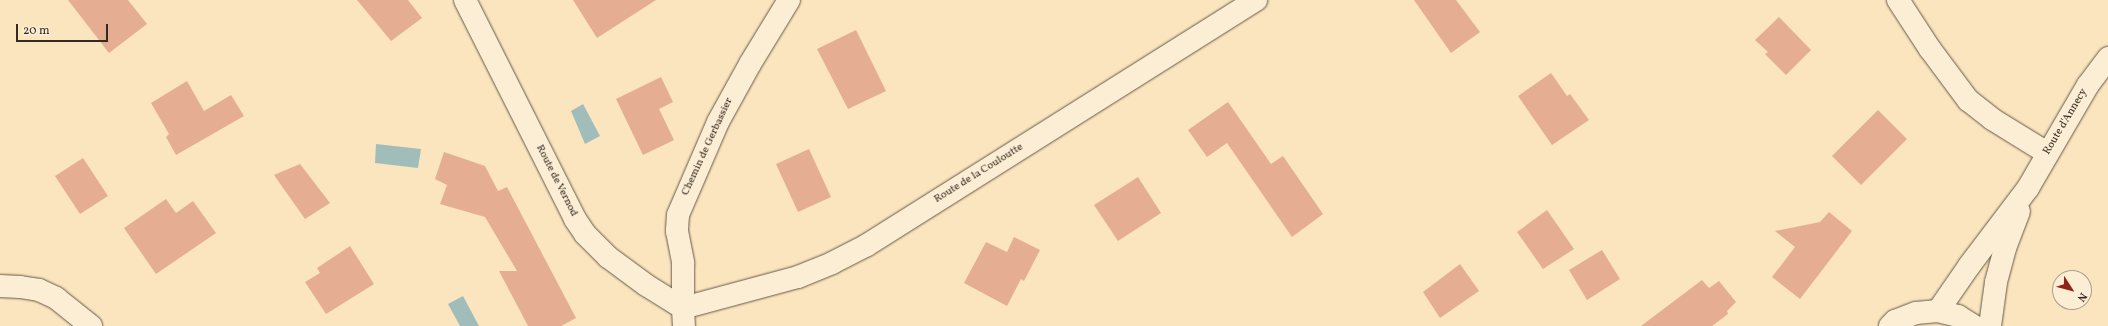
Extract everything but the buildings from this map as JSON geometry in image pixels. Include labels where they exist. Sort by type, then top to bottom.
[{"type":"street","name":"Route de Vernod","points":[[465,0],[574,219],[596,246],[684,317]]},
{"type":"street","name":"Chemin de Gerbassier","points":[[684,317],[683,263],[677,231],[678,216],[718,122],[750,64],[789,0]]},
{"type":"street","name":"Route de la Couloutte","points":[[684,317],[798,277],[832,263],[867,245],[1256,0]]},
{"type":"street","points":[[1898,0],[1930,49],[1968,100],[1992,119],[2047,153]]},
{"type":"street","name":"Route d'Annecy","points":[[1990,326],[1996,282],[2005,248],[2028,188],[2088,85],[2108,58]]},
{"type":"street","name":"Route d'Annecy","points":[[1938,311],[1968,266],[2028,188]]},
{"type":"street","points":[[0,286],[39,290],[56,298],[91,326]]},
{"type":"street","points":[[1890,326],[1895,321],[1916,312],[1938,311],[1958,316],[1974,326]]},
{"type":"water","points":[[583,104],[600,136],[585,144],[571,111]]},
{"type":"water","points":[[376,144],[421,149],[418,168],[375,163]]},
{"type":"water","points":[[463,296],[479,326],[460,326],[448,304]]}]
